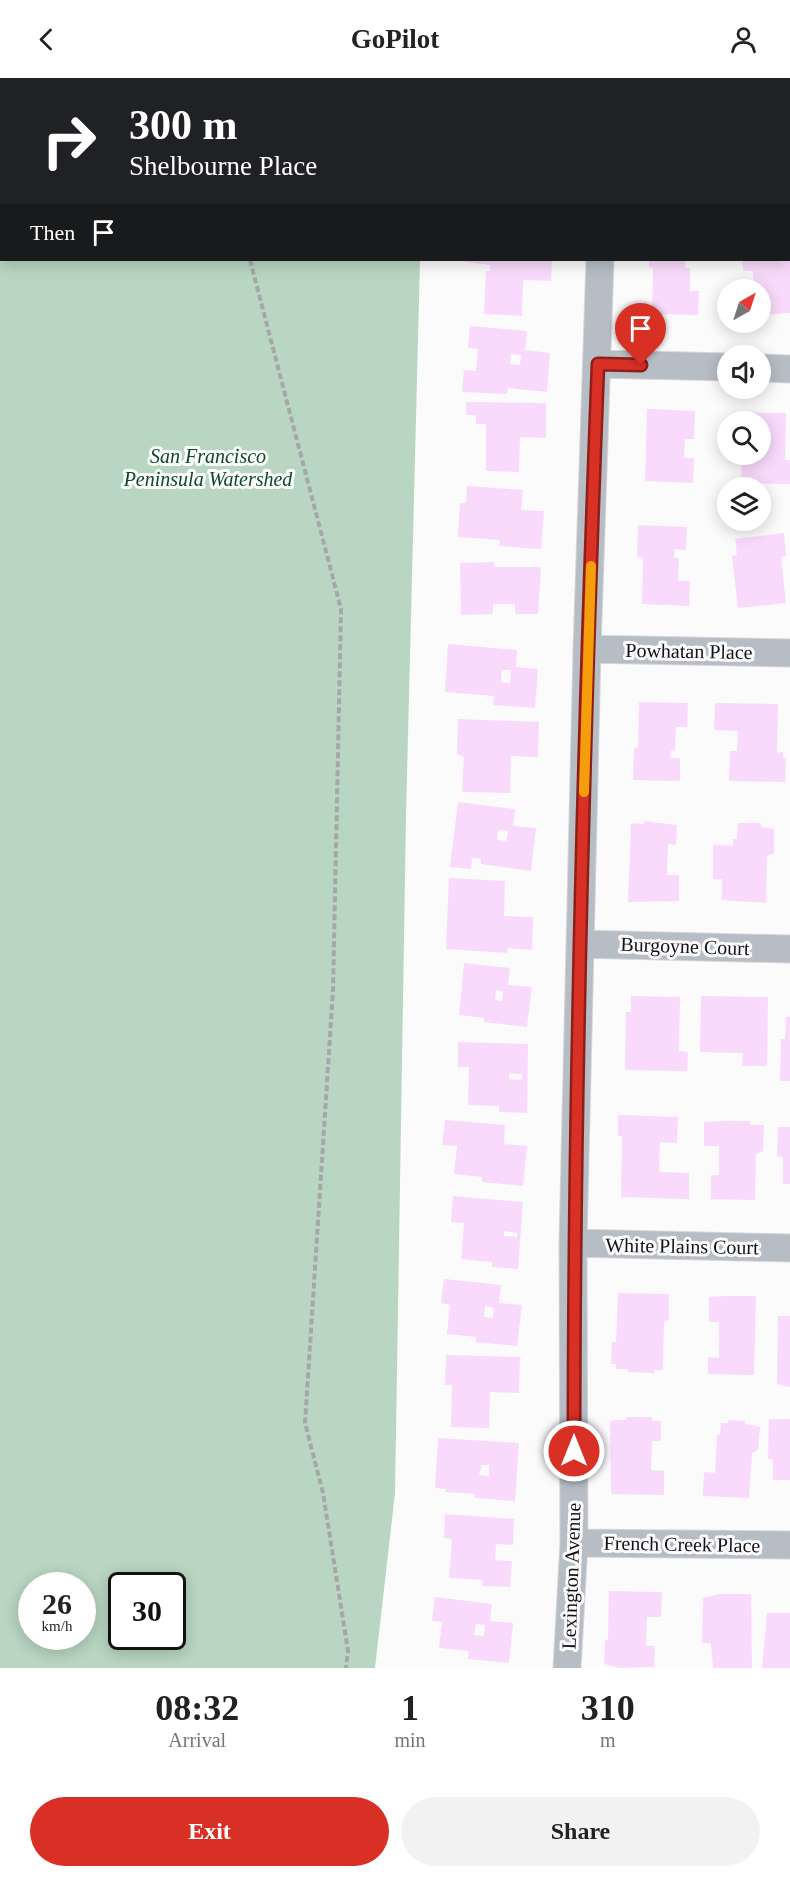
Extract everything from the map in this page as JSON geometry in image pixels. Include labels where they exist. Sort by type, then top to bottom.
[{"type":"street","name":"Lexington Avenue","points":[[567,1668],[574,1543],[573,1243],[587,649],[600,261]]},
{"type":"street","points":[[598,364],[717,367]]},
{"type":"street","points":[[771,368],[790,369]]},
{"type":"street","name":"Powhatan Place","points":[[587,649],[790,653]]},
{"type":"street","name":"Burgoyne Court","points":[[580,944],[790,949]]},
{"type":"street","name":"White Plains Court","points":[[573,1243],[790,1248]]},
{"type":"street","name":"French Creek Place","points":[[574,1543],[790,1545]]},
{"type":"path","points":[[250,261],[341,609],[333,990],[305,1423],[323,1493],[348,1651],[346,1668]]},
{"type":"green space","name":"San Francisco Peninsula Watershed","points":[[0,261],[420,261],[406,814],[395,1493],[375,1668],[0,1668]]},
{"type":"building","points":[[552,261],[551,281],[523,280],[522,316],[484,314],[486,271],[490,271],[490,265],[465,262]]},
{"type":"building","points":[[649,261],[685,261],[685,268],[690,268],[690,291],[699,291],[698,315],[652,314],[653,268],[649,267]]},
{"type":"building","points":[[742,261],[790,261],[790,313],[771,314],[771,279],[753,279],[753,271],[743,271]]},
{"type":"building","points":[[470,326],[527,331],[525,350],[550,353],[547,392],[508,388],[507,394],[462,392],[464,370],[476,371],[478,349],[468,348]],"holes":[[[511,354],[521,355],[520,365],[510,364]]]},
{"type":"building","points":[[466,402],[546,403],[546,438],[520,437],[519,472],[486,471],[486,424],[476,424],[476,415],[466,415]]},
{"type":"building","points":[[647,409],[695,411],[694,439],[685,439],[684,458],[694,458],[693,483],[645,481]]},
{"type":"building","points":[[771,413],[786,413],[785,460],[790,460],[790,484],[771,484],[771,477],[741,477],[742,465],[771,465]]},
{"type":"building","points":[[467,486],[523,490],[521,510],[544,511],[541,549],[499,546],[500,540],[458,537],[460,503],[466,503]]},
{"type":"building","points":[[638,525],[687,527],[686,550],[675,549],[674,558],[679,558],[678,581],[690,581],[689,606],[642,604],[643,558],[637,557]]},
{"type":"building","points":[[784,533],[786,556],[781,557],[786,603],[738,608],[732,556],[737,555],[735,539]]},
{"type":"building","points":[[494,562],[494,567],[541,567],[538,614],[515,614],[515,604],[493,604],[493,614],[461,615],[460,563]]},
{"type":"building","points":[[448,644],[517,650],[516,667],[538,669],[535,708],[493,705],[494,696],[445,692]],"holes":[[[502,670],[511,670],[510,683],[501,682]]]},
{"type":"building","points":[[639,702],[688,703],[687,727],[676,727],[675,750],[671,750],[670,758],[680,758],[680,781],[633,780],[634,748],[638,748]]},
{"type":"building","points":[[715,703],[778,704],[777,753],[783,752],[783,758],[786,758],[785,782],[729,781],[730,751],[737,751],[738,731],[714,730]]},
{"type":"building","points":[[458,719],[539,722],[538,757],[511,756],[510,793],[462,792],[464,757],[457,754]]},
{"type":"building","points":[[458,802],[515,809],[513,826],[536,828],[531,871],[481,864],[481,859],[472,858],[471,869],[450,867]],"holes":[[[498,830],[508,831],[506,841],[497,840]]]},
{"type":"building","points":[[644,821],[677,825],[676,845],[668,844],[667,875],[679,875],[679,901],[628,902],[631,823],[644,824]]},
{"type":"building","points":[[738,823],[761,823],[761,827],[774,829],[774,853],[767,856],[766,903],[722,900],[722,879],[713,879],[713,845],[733,846],[733,839],[737,839]]},
{"type":"building","points":[[449,878],[505,881],[504,916],[533,917],[532,950],[508,948],[507,953],[446,949]]},
{"type":"building","points":[[464,963],[510,968],[508,985],[532,987],[527,1027],[484,1022],[484,1018],[459,1015]],"holes":[[[496,990],[503,991],[502,1001],[495,1000]]]},
{"type":"building","points":[[631,996],[680,997],[679,1051],[688,1052],[687,1071],[625,1070],[626,1012],[631,1012]]},
{"type":"building","points":[[701,996],[768,997],[767,1066],[742,1066],[743,1053],[700,1052]]},
{"type":"building","points":[[786,1017],[790,1017],[790,1081],[780,1081],[781,1039],[785,1039]]},
{"type":"building","points":[[458,1042],[528,1044],[527,1113],[499,1112],[499,1106],[468,1105],[469,1067],[458,1067]],"holes":[[[509,1074],[522,1074],[522,1080],[509,1079]]]},
{"type":"building","points":[[618,1115],[678,1117],[677,1143],[660,1142],[659,1172],[689,1173],[689,1199],[621,1197],[622,1136],[618,1136]]},
{"type":"building","points":[[445,1120],[505,1125],[504,1144],[527,1146],[523,1186],[482,1182],[482,1177],[454,1174],[457,1146],[442,1145]]},
{"type":"building","points":[[750,1121],[750,1125],[764,1125],[763,1151],[756,1154],[755,1200],[711,1199],[711,1175],[719,1175],[719,1146],[704,1146],[704,1122]]},
{"type":"building","points":[[778,1127],[790,1127],[790,1184],[783,1184],[783,1157],[777,1156]]},
{"type":"building","points":[[453,1196],[523,1202],[518,1269],[492,1267],[492,1262],[461,1259],[464,1223],[451,1222]],"holes":[[[504,1231],[517,1233],[517,1237],[504,1236]]]},
{"type":"building","points":[[444,1279],[501,1285],[499,1303],[522,1305],[517,1346],[476,1342],[476,1337],[447,1334],[450,1305],[441,1303]],"holes":[[[485,1306],[494,1308],[493,1318],[484,1317]]]},
{"type":"building","points":[[618,1293],[669,1294],[669,1320],[664,1321],[663,1370],[654,1370],[654,1373],[628,1372],[628,1369],[616,1369],[616,1364],[611,1364],[612,1342],[616,1342]]},
{"type":"building","points":[[756,1296],[754,1375],[708,1374],[708,1357],[719,1358],[719,1322],[709,1322],[709,1297]]},
{"type":"building","points":[[778,1316],[790,1316],[790,1387],[777,1384]]},
{"type":"building","points":[[446,1355],[520,1357],[519,1393],[490,1392],[489,1428],[451,1427],[452,1385],[445,1385]]},
{"type":"building","points":[[627,1417],[652,1417],[652,1421],[661,1421],[661,1441],[652,1441],[651,1470],[664,1471],[664,1495],[611,1494],[610,1422],[626,1420]]},
{"type":"building","points":[[769,1419],[790,1419],[790,1480],[773,1480],[773,1459],[768,1459]]},
{"type":"building","points":[[728,1420],[745,1421],[745,1424],[760,1427],[758,1450],[752,1453],[749,1498],[703,1496],[704,1472],[715,1473],[717,1435],[720,1435],[721,1423],[728,1423]]},
{"type":"building","points":[[438,1438],[519,1443],[515,1501],[475,1498],[475,1494],[445,1492],[446,1489],[435,1488]],"holes":[[[482,1465],[489,1465],[489,1476],[479,1475]]]},
{"type":"building","points":[[445,1514],[514,1519],[513,1545],[496,1544],[495,1560],[512,1561],[510,1587],[482,1586],[483,1580],[449,1578],[452,1539],[444,1538]]},
{"type":"building","points":[[609,1591],[662,1592],[661,1617],[647,1617],[646,1646],[655,1646],[654,1667],[621,1668],[604,1664],[605,1640],[608,1640]]},
{"type":"building","points":[[719,1594],[751,1594],[752,1668],[713,1668],[711,1643],[702,1643],[703,1598]]},
{"type":"building","points":[[435,1597],[492,1604],[490,1621],[513,1623],[509,1663],[468,1659],[469,1651],[439,1648],[442,1622],[432,1621]],"holes":[[[476,1624],[485,1625],[484,1636],[474,1635]]]},
{"type":"building","points":[[767,1613],[790,1613],[790,1668],[762,1668]]},
{"type":"slow traffic","points":[[584,792],[591,566]]},
{"type":"route","points":[[574,1451],[573,1243],[587,649],[598,364],[641,365]]}]
